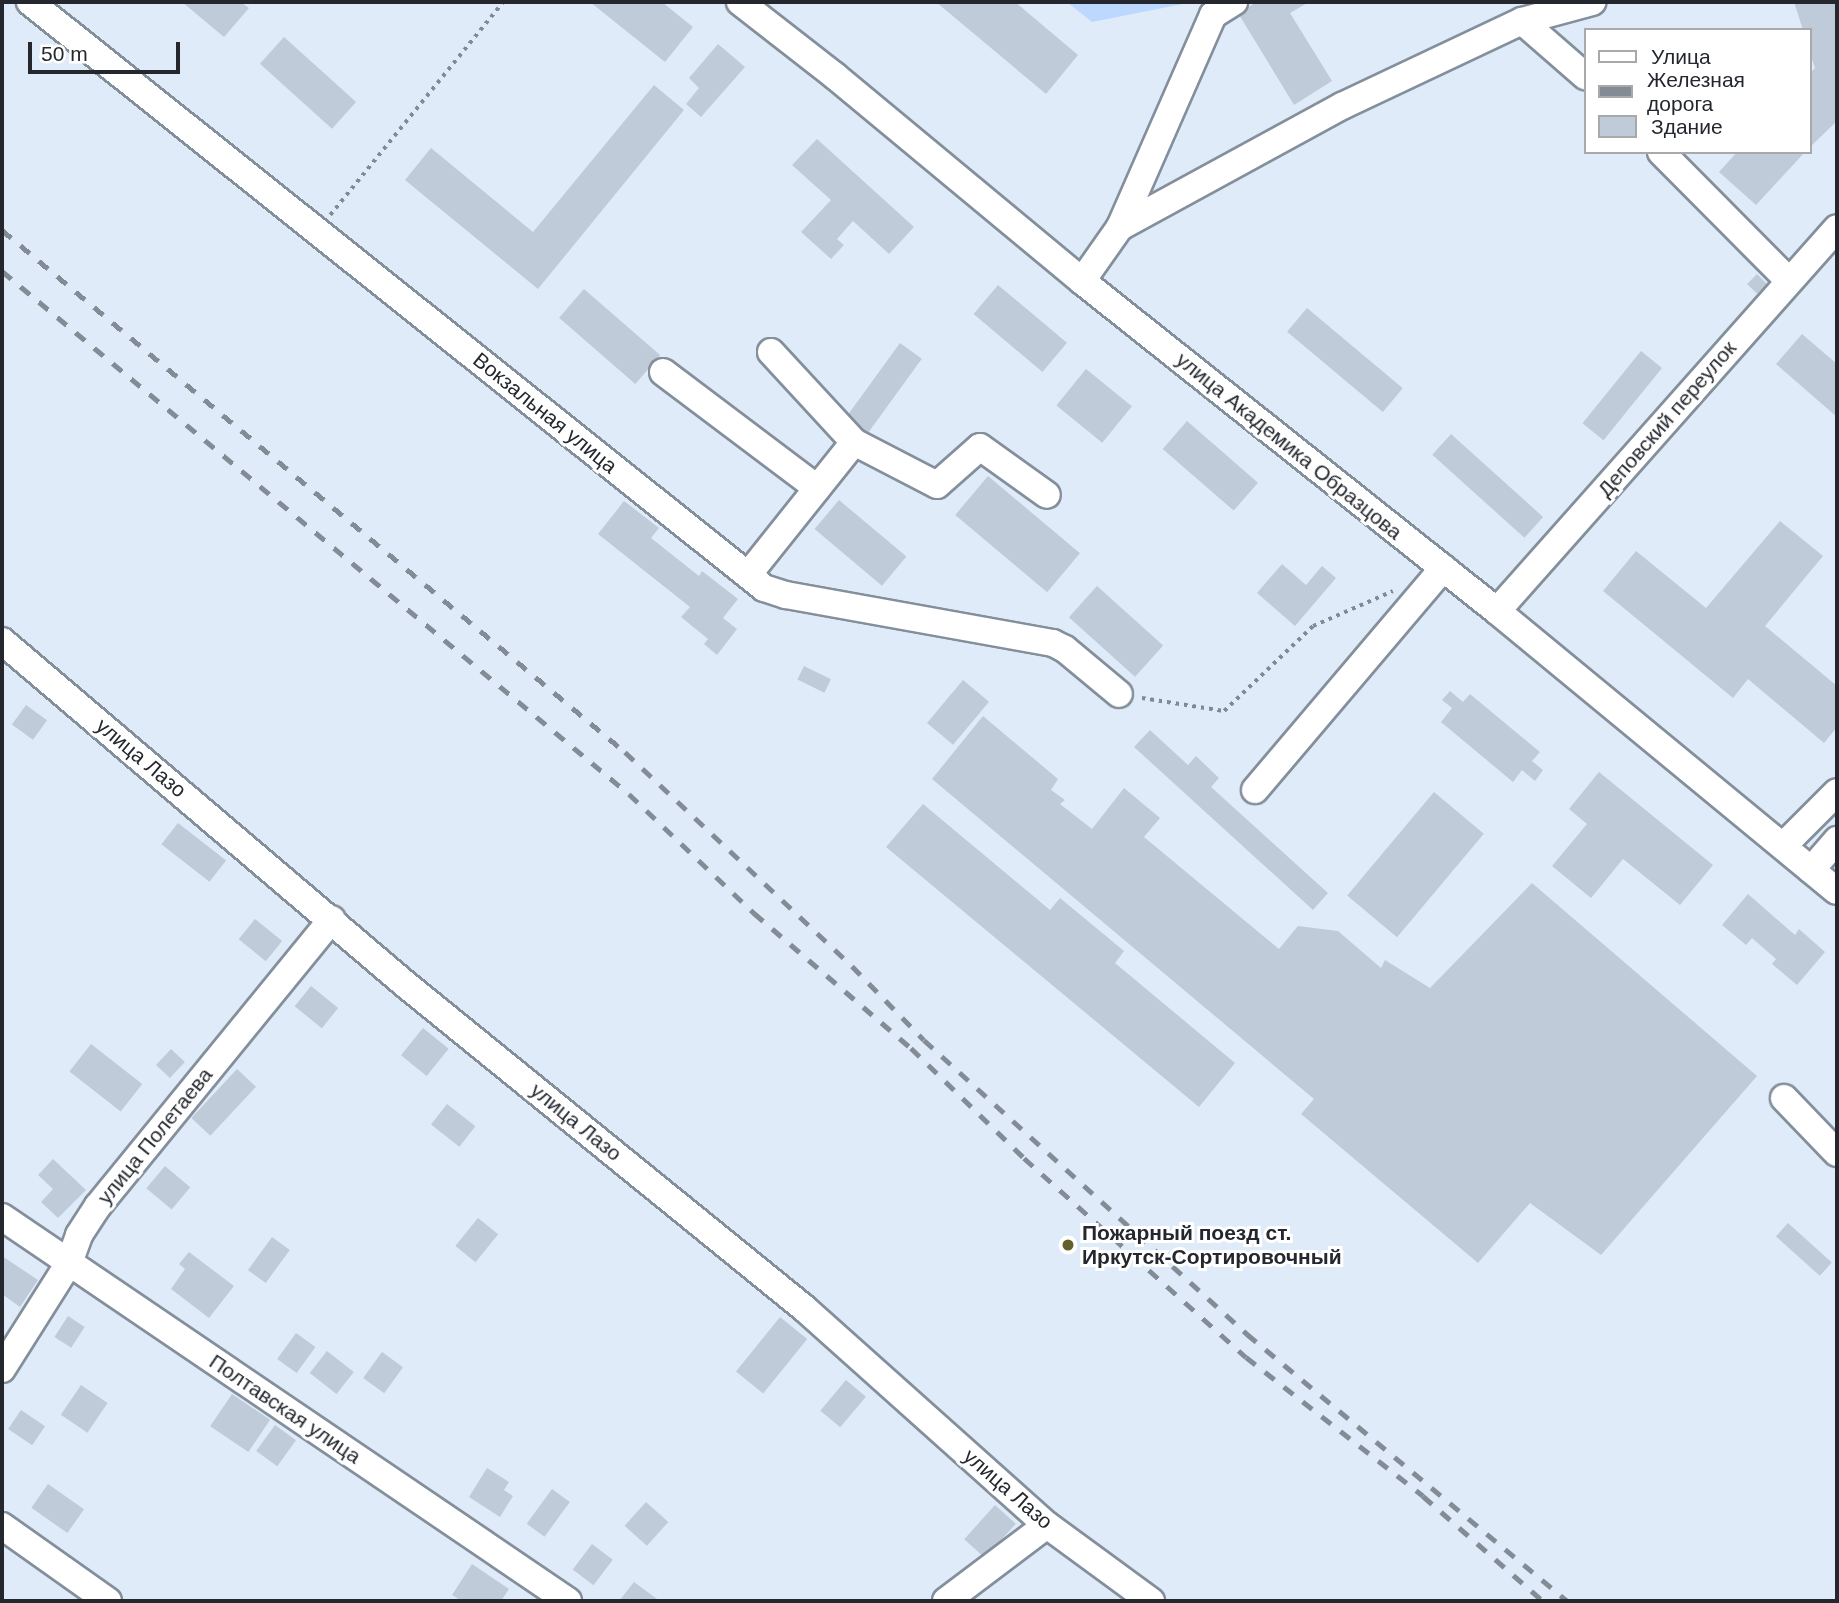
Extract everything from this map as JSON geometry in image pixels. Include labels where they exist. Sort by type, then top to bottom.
[{"type":"street","name":"Вокзальная улица","points":[[30,2],[61,11],[316,232],[764,588],[786,595],[1054,643],[1119,694]]},
{"type":"street","name":"улица Академика Образцова","points":[[740,2],[835,76],[1083,281],[1497,611],[1837,891]]},
{"type":"street","points":[[1083,281],[1120,227],[1213,15],[1234,2]]},
{"type":"street","points":[[1120,227],[1342,106],[1522,21],[1592,2]]},
{"type":"street","points":[[1522,21],[1584,75]]},
{"type":"street","points":[[1663,154],[1789,281]]},
{"type":"street","name":"Деповский переулок","points":[[1497,611],[1837,228]]},
{"type":"street","points":[[771,352],[854,442],[937,485],[980,447],[1047,495]]},
{"type":"street","points":[[663,372],[817,488]]},
{"type":"street","points":[[748,575],[854,442]]},
{"type":"street","points":[[1255,790],[1443,568]]},
{"type":"street","name":"улица Лазо","points":[[2,641],[332,919],[405,984],[804,1308],[1047,1525],[1151,1601]]},
{"type":"street","points":[[1783,846],[1837,792]]},
{"type":"street","points":[[1811,870],[1837,840]]},
{"type":"street","name":"улица Полетаева","points":[[2,1369],[69,1263],[79,1235],[97,1206],[332,919]]},
{"type":"street","points":[[1784,1098],[1837,1153]]},
{"type":"street","name":"Полтавская улица","points":[[2,1217],[568,1601]]},
{"type":"street","points":[[946,1601],[1047,1525]]},
{"type":"street","points":[[2,1526],[108,1601]]},
{"type":"path","points":[[316,232],[503,2]]},
{"type":"path","points":[[1119,694],[1224,711],[1313,626],[1396,589]]},
{"type":"shaded area","points":[[1067,2],[1193,2],[1092,22]]},
{"type":"building","points":[[182,2],[241,2],[249,8],[224,37]]},
{"type":"building","points":[[590,2],[662,2],[693,27],[665,62]]},
{"type":"building","points":[[936,2],[1015,2],[1078,55],[1046,94]]},
{"type":"building","points":[[1257,2],[1309,2],[1290,13],[1332,81],[1294,105],[1238,13]]},
{"type":"building","points":[[1794,2],[1837,2],[1837,121],[1811,146],[1811,72],[1815,68],[1811,56],[1811,28],[1802,28]]},
{"type":"building","points":[[284,37],[356,102],[332,129],[260,64]]},
{"type":"building","points":[[718,44],[745,67],[701,117],[686,104],[699,88],[689,78]]},
{"type":"building","points":[[654,85],[684,110],[538,289],[405,180],[431,148],[533,232]]},
{"type":"building","points":[[817,139],[914,227],[889,254],[853,221],[837,239],[844,245],[831,259],[801,232],[831,200],[792,165]]},
{"type":"building","points":[[1735,154],[1803,154],[1756,205],[1719,172]]},
{"type":"building","points":[[1757,274],[1767,284],[1757,294],[1747,284]]},
{"type":"building","points":[[998,285],[1067,343],[1043,372],[974,314]]},
{"type":"building","points":[[584,289],[660,355],[635,384],[559,318]]},
{"type":"building","points":[[1307,308],[1403,388],[1383,412],[1287,332]]},
{"type":"building","points":[[1802,334],[1837,364],[1837,417],[1776,364]]},
{"type":"building","points":[[900,343],[922,359],[865,437],[844,421]]},
{"type":"building","points":[[1641,351],[1662,368],[1603,440],[1582,423]]},
{"type":"building","points":[[1086,369],[1132,406],[1102,443],[1056,406]]},
{"type":"building","points":[[1187,421],[1258,483],[1234,511],[1163,449]]},
{"type":"building","points":[[1451,434],[1543,517],[1524,538],[1432,455]]},
{"type":"building","points":[[988,476],[1080,553],[1047,592],[955,515]]},
{"type":"building","points":[[839,500],[906,557],[882,586],[815,529]]},
{"type":"building","points":[[624,501],[659,528],[651,538],[699,576],[702,571],[738,599],[723,618],[737,629],[717,655],[704,644],[708,639],[681,617],[690,607],[598,534]]},
{"type":"building","points":[[1780,521],[1823,556],[1765,626],[1837,686],[1837,727],[1824,743],[1748,679],[1733,698],[1603,591],[1636,551],[1706,608]]},
{"type":"building","points":[[1282,564],[1306,585],[1322,566],[1336,578],[1295,626],[1257,593]]},
{"type":"building","points":[[1097,586],[1163,646],[1135,677],[1069,617]]},
{"type":"building","points":[[804,666],[831,679],[824,693],[797,679]]},
{"type":"building","points":[[963,680],[989,702],[953,745],[927,723]]},
{"type":"building","points":[[1450,691],[1463,702],[1470,694],[1540,752],[1532,761],[1543,770],[1535,781],[1522,770],[1513,782],[1441,722],[1452,708],[1442,700]]},
{"type":"building","points":[[26,705],[47,720],[33,740],[12,724]]},
{"type":"building","points":[[983,716],[1058,779],[1051,790],[1065,800],[1060,804],[1092,829],[1124,788],[1160,818],[1144,837],[1279,949],[1298,926],[1338,931],[1381,968],[1385,960],[1430,988],[1532,883],[1757,1076],[1601,1255],[1530,1203],[1478,1263],[1301,1114],[1314,1099],[932,779]]},
{"type":"building","points":[[1150,730],[1188,765],[1196,756],[1219,778],[1211,787],[1328,893],[1313,910],[1134,747]]},
{"type":"building","points":[[1599,772],[1713,865],[1680,905],[1623,859],[1591,898],[1552,866],[1587,824],[1569,809]]},
{"type":"building","points":[[1434,792],[1484,834],[1397,937],[1347,895]]},
{"type":"building","points":[[923,804],[1050,910],[1060,898],[1124,951],[1115,963],[1235,1063],[1199,1107],[886,847]]},
{"type":"building","points":[[178,823],[226,861],[209,882],[161,844]]},
{"type":"building","points":[[1748,894],[1795,935],[1799,929],[1825,952],[1797,985],[1772,964],[1776,959],[1752,938],[1746,945],[1722,925]]},
{"type":"building","points":[[255,919],[282,941],[266,961],[239,939]]},
{"type":"building","points":[[311,986],[338,1008],[322,1028],[295,1006]]},
{"type":"building","points":[[423,1028],[449,1049],[427,1076],[401,1055]]},
{"type":"building","points":[[91,1044],[142,1084],[121,1112],[69,1072]]},
{"type":"building","points":[[171,1049],[185,1062],[170,1078],[156,1065]]},
{"type":"building","points":[[237,1069],[256,1087],[210,1136],[191,1118]]},
{"type":"building","points":[[447,1104],[475,1126],[459,1147],[431,1124]]},
{"type":"building","points":[[53,1159],[86,1190],[58,1218],[41,1202],[53,1189],[38,1175]]},
{"type":"building","points":[[165,1166],[190,1187],[172,1209],[146,1188]]},
{"type":"building","points":[[478,1218],[498,1234],[476,1262],[455,1246]]},
{"type":"building","points":[[1788,1223],[1832,1262],[1820,1276],[1776,1236]]},
{"type":"building","points":[[272,1237],[290,1250],[266,1283],[248,1270]]},
{"type":"building","points":[[189,1252],[234,1286],[209,1318],[171,1289],[185,1269],[179,1264]]},
{"type":"building","points":[[2,1256],[38,1280],[20,1307],[2,1294]]},
{"type":"building","points":[[68,1316],[85,1327],[71,1348],[54,1337]]},
{"type":"building","points":[[780,1317],[807,1339],[763,1393],[736,1371]]},
{"type":"building","points":[[296,1333],[315,1347],[297,1373],[277,1359]]},
{"type":"building","points":[[327,1351],[354,1372],[337,1394],[310,1373]]},
{"type":"building","points":[[382,1352],[403,1367],[384,1393],[363,1378]]},
{"type":"building","points":[[846,1380],[866,1397],[840,1427],[820,1411]]},
{"type":"building","points":[[81,1385],[108,1403],[87,1433],[61,1415]]},
{"type":"building","points":[[232,1394],[270,1420],[248,1452],[210,1426]]},
{"type":"building","points":[[21,1410],[45,1426],[32,1445],[8,1429]]},
{"type":"building","points":[[275,1425],[296,1440],[277,1466],[256,1451]]},
{"type":"building","points":[[487,1468],[509,1482],[504,1490],[513,1496],[500,1517],[469,1497]]},
{"type":"building","points":[[48,1484],[84,1509],[67,1533],[31,1508]]},
{"type":"building","points":[[552,1489],[570,1502],[545,1537],[527,1524]]},
{"type":"building","points":[[646,1502],[668,1522],[647,1546],[625,1526]]},
{"type":"building","points":[[995,1505],[1016,1524],[985,1558],[964,1539]]},
{"type":"building","points":[[592,1544],[613,1560],[594,1585],[573,1570]]},
{"type":"building","points":[[472,1564],[509,1589],[501,1601],[462,1601],[452,1595]]},
{"type":"building","points":[[634,1582],[657,1599],[619,1601]]},
{"type":"railway","points":[[2,230],[625,752],[852,966],[924,1040],[1247,1334],[1568,1601]]},
{"type":"railway","points":[[2,271],[629,794],[754,913],[911,1048],[1024,1158],[1246,1357],[1423,1496],[1543,1601]]},
{"type":"place","name":"Пожарный поезд ст. Иркутск-Сортировочный","points":[[1068,1245]]}]
